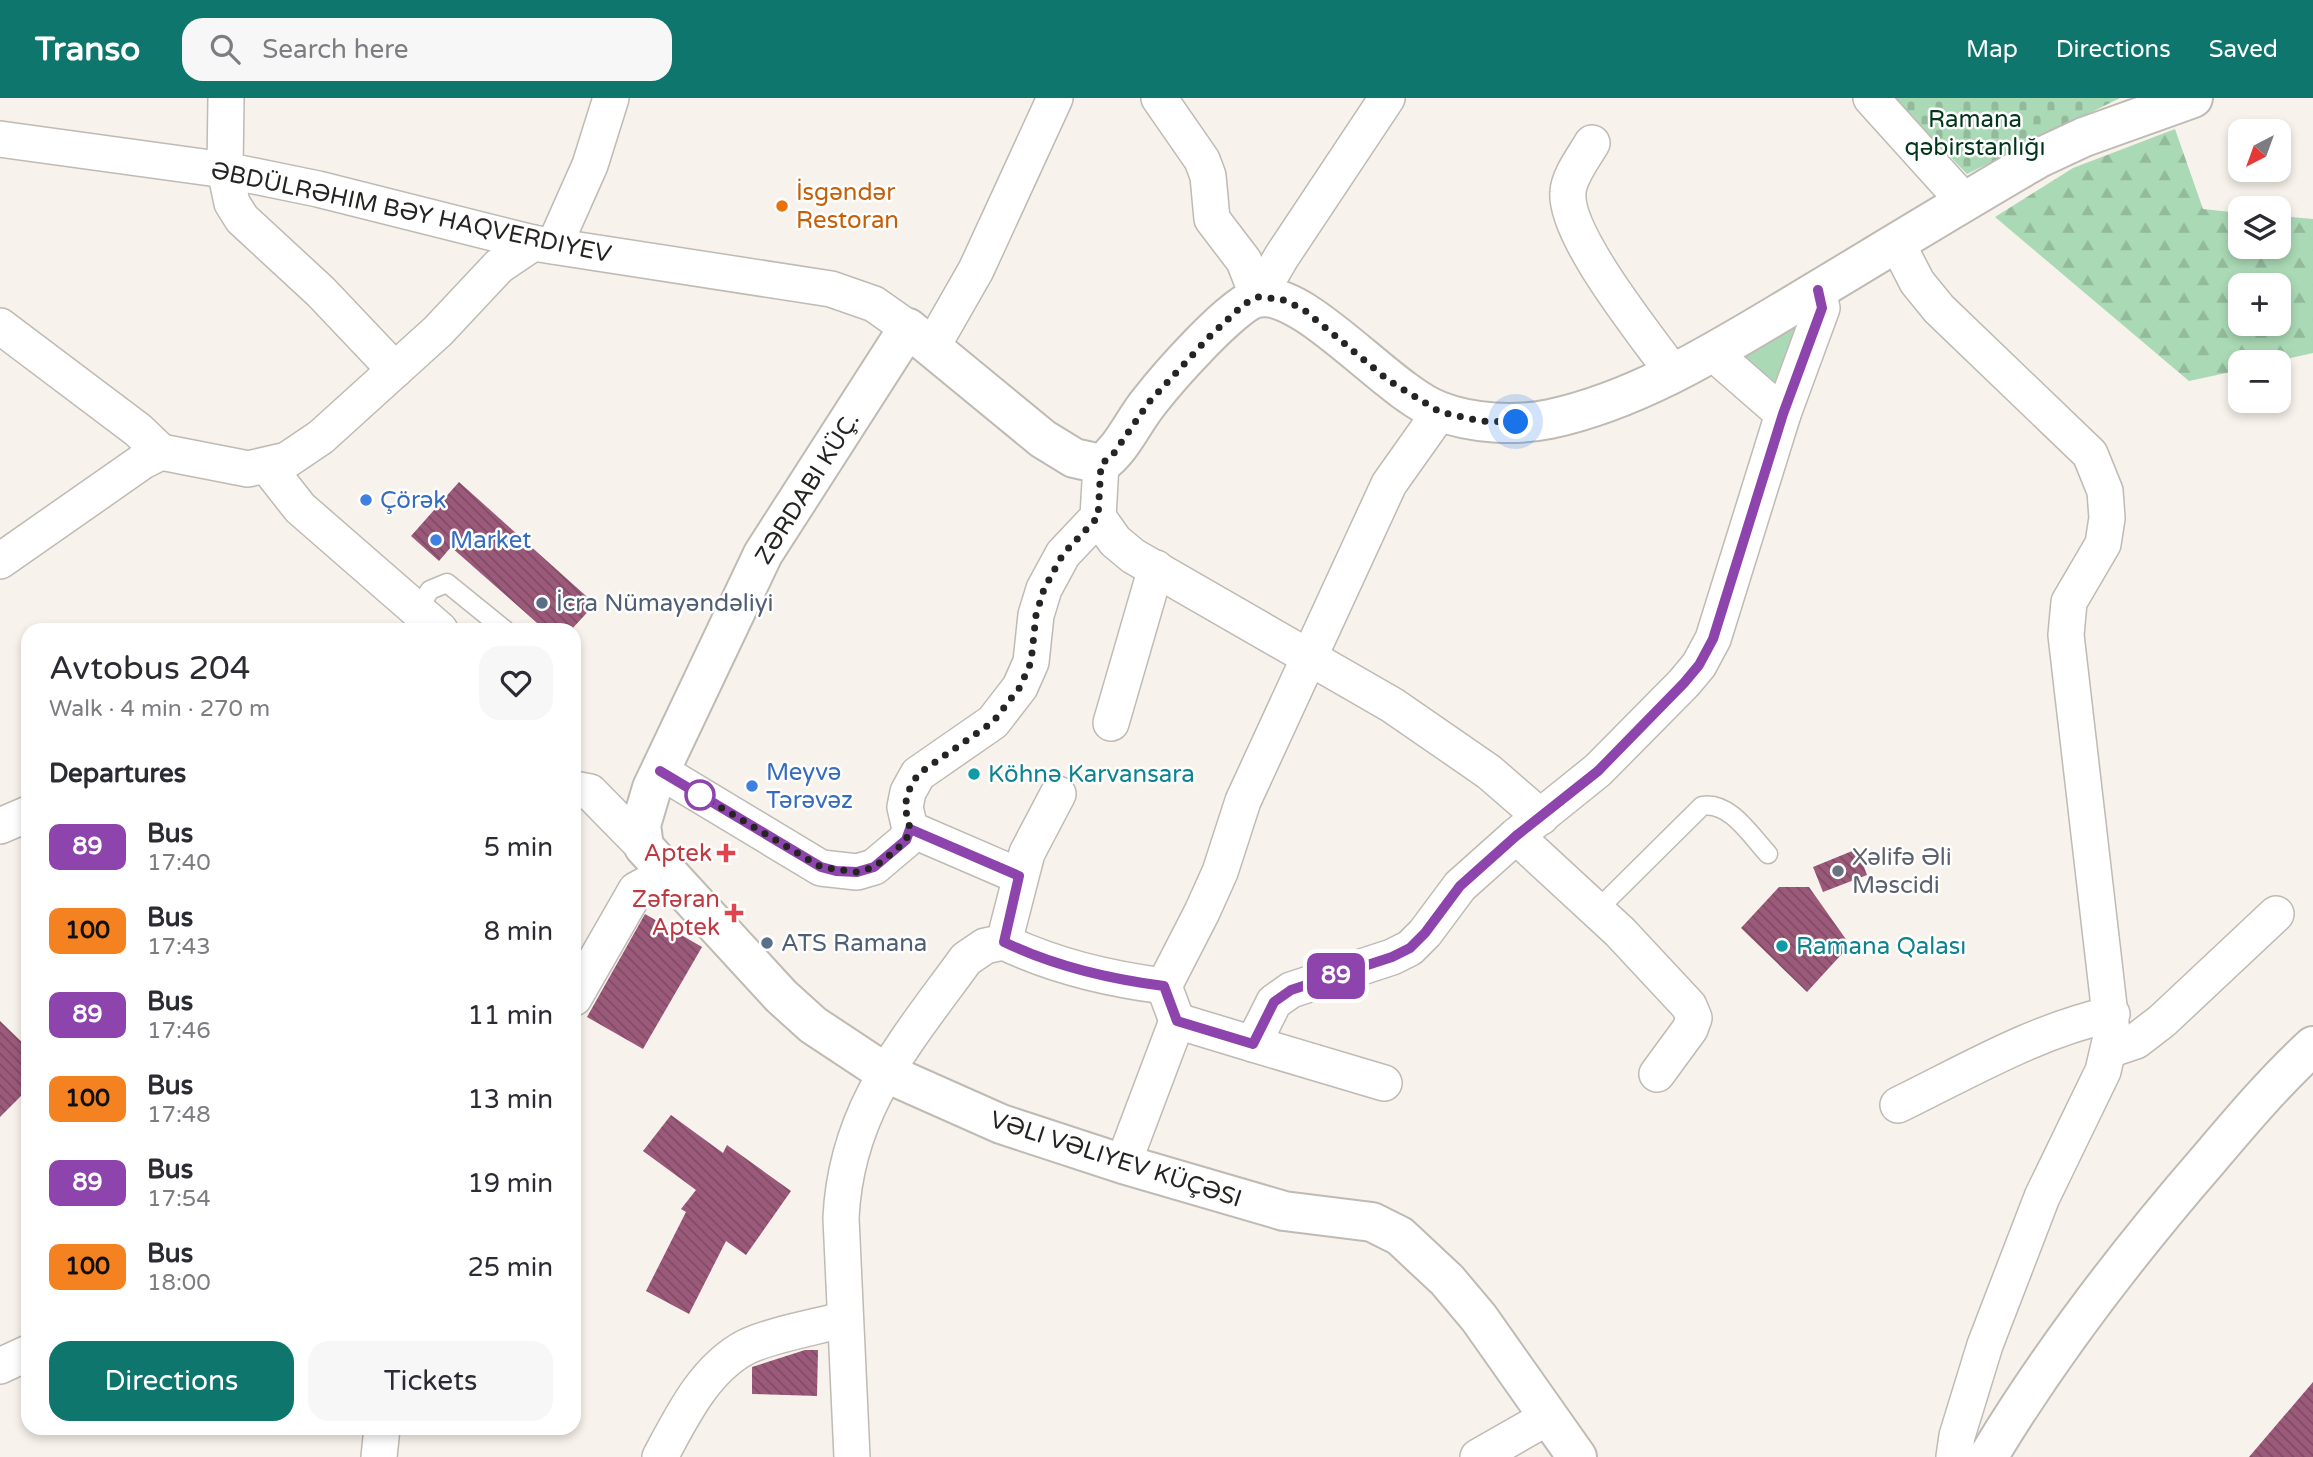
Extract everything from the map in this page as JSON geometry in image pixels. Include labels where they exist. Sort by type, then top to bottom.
[{"type":"street","points":[[226,98],[225,170],[232,203],[242,219],[321,292],[395,370]]},
{"type":"street","points":[[0,326],[138,430],[161,452],[248,469],[287,460],[321,437],[438,331],[499,266],[543,244],[590,165],[611,98]]},
{"type":"street","name":"ZƏRDABI KÜÇ.","points":[[656,860],[640,825],[645,807],[763,554],[920,338],[976,270],[1055,98]]},
{"type":"street","points":[[1159,98],[1202,160],[1208,176],[1212,219],[1244,261],[1258,297]]},
{"type":"street","points":[[1258,297],[1282,256],[1387,98]]},
{"type":"street","points":[[1871,98],[1964,201]]},
{"type":"street","points":[[1657,1074],[1690,1029],[1694,1018],[1689,1006],[1596,911],[1489,772],[1425,727],[1133,556],[1115,541],[1098,517],[1101,464],[1118,448],[1149,402],[1209,337],[1244,304],[1258,297],[1281,299],[1303,309],[1388,380],[1440,412],[1480,421],[1550,419],[1633,391],[1713,353],[2039,158],[2084,137],[2193,98]]},
{"type":"street","name":"ƏBDÜLRƏHIM BƏY HAQVERDIYEV","points":[[0,139],[225,170],[318,189],[543,244],[831,289],[874,303],[1043,439],[1074,458],[1101,464]]},
{"type":"street","points":[[1592,143],[1568,190],[1570,214],[1596,264],[1673,373]]},
{"type":"street","points":[[1897,243],[1917,282],[1939,309],[2090,454],[2105,491],[2107,518],[2103,544],[2069,602],[2066,635],[2112,1014],[2109,1050],[2103,1071],[2042,1197],[1985,1345],[1957,1436],[1954,1457]]},
{"type":"street","points":[[1253,1044],[1274,1002],[1291,990],[1392,957],[1410,948],[1425,933],[1460,886],[1598,771],[1699,665],[1713,639],[1783,414],[1822,308],[1818,290]]},
{"type":"street","points":[[1713,353],[1783,414]]},
{"type":"street","points":[[1123,1164],[1177,1021],[1164,986],[1202,912],[1220,872],[1243,801],[1390,484],[1440,412]]},
{"type":"street","points":[[0,561],[143,461],[161,452]]},
{"type":"street","points":[[267,466],[300,508],[429,620]]},
{"type":"street","points":[[660,771],[821,867],[857,872],[874,867],[906,840],[910,829],[905,807],[908,792],[918,774],[993,722],[1020,687],[1031,662],[1036,615],[1044,589],[1063,554],[1098,517]]},
{"type":"street","points":[[1111,723],[1156,568]]},
{"type":"street","points":[[581,785],[656,860],[581,986]]},
{"type":"street","points":[[1004,942],[1019,876],[1041,824],[1058,794]]},
{"type":"street","points":[[0,826],[21,817]]},
{"type":"street","points":[[910,829],[1019,876]]},
{"type":"street","name":"VƏLI VƏLIYEV KÜÇƏSI","points":[[656,860],[781,996],[813,1025],[884,1072],[1001,1124],[1123,1164],[1274,1208],[1372,1222],[1393,1231],[1420,1254],[1479,1318],[1577,1457]]},
{"type":"street","points":[[2109,1050],[2136,1041],[2162,1021],[2276,914]]},
{"type":"street","points":[[852,1457],[842,1186],[854,1136],[884,1072],[966,959],[985,946],[1004,942],[1034,956],[1123,981],[1164,986]]},
{"type":"street","points":[[1898,1105],[2043,1033],[2070,1023],[2112,1014]]},
{"type":"street","points":[[1177,1021],[1384,1083]]},
{"type":"street","points":[[1988,1457],[2082,1319],[2154,1225],[2307,1060]]},
{"type":"street","points":[[660,1457],[692,1400],[716,1370],[746,1347],[845,1319]]},
{"type":"street","points":[[0,1366],[21,1356]]},
{"type":"street","points":[[1478,1457],[1548,1417]]},
{"type":"street","points":[[379,1457],[381,1435]]},
{"type":"lane","points":[[429,620],[430,590],[447,583],[496,623]]},
{"type":"lane","points":[[1596,911],[1702,806],[1714,804],[1728,811],[1768,854]]},
{"type":"green space","name":"Ramana qəbirstanlığı","points":[[1893,98],[2120,98],[1967,174]]},
{"type":"green space","points":[[2175,129],[2203,209],[2228,212],[2228,259],[2291,259],[2291,217],[2313,219],[2313,353],[2291,358],[2291,350],[2228,350],[2228,373],[2189,381],[1995,217],[2073,168]]},
{"type":"green space","points":[[1796,318],[1805,326],[1777,394],[1733,354]]},
{"type":"building","points":[[459,482],[595,604],[577,623],[537,623],[451,547],[439,561],[411,536]]},
{"type":"building","points":[[1857,849],[1867,875],[1823,892],[1813,867]]},
{"type":"building","points":[[1779,887],[1809,887],[1850,945],[1807,992],[1741,928]]},
{"type":"building","points":[[645,914],[702,947],[643,1049],[587,1017]]},
{"type":"building","points":[[0,1021],[21,1041],[21,1096],[0,1117]]},
{"type":"building","points":[[671,1115],[723,1153],[727,1145],[791,1191],[746,1255],[726,1241],[689,1314],[646,1291],[686,1212],[681,1209],[696,1190],[643,1151]]},
{"type":"building","points":[[805,1350],[818,1350],[817,1396],[752,1394],[752,1367]]},
{"type":"building","points":[[2313,1382],[2313,1457],[2249,1457]]},
{"type":"bus line","name":"89","points":[[660,771],[821,867],[857,872],[874,867],[906,840],[910,829],[1019,876],[1004,942],[1034,956],[1123,981],[1164,986],[1177,1021],[1253,1044],[1274,1002],[1291,990],[1392,957],[1410,948],[1425,933],[1460,886],[1516,836],[1598,771],[1699,665],[1713,639],[1783,414],[1822,308],[1818,290]]},
{"type":"place","name":"İsgəndər Restoran","points":[[782,206]]},
{"type":"place","name":"Çörək","points":[[366,500]]},
{"type":"place","name":"Market","points":[[436,540]]},
{"type":"place","name":"İcra Nümayəndəliyi","points":[[542,603]]},
{"type":"place","name":"Köhnə Karvansara","points":[[974,774]]},
{"type":"place","name":"Meyvə Tərəvəz","points":[[752,786]]},
{"type":"place","name":"Aptek","points":[[726,853]]},
{"type":"place","name":"Xəlifə Əli Məscidi","points":[[1838,871]]},
{"type":"place","name":"Zəfəran Aptek","points":[[734,913]]},
{"type":"place","name":"ATS Ramana","points":[[767,943]]},
{"type":"place","name":"Ramana Qalası","points":[[1782,946]]},
{"type":"route","points":[[700,795],[821,867],[857,872],[874,867],[895,851],[906,840],[910,829],[905,807],[908,792],[918,774],[966,744],[993,722],[1020,687],[1031,662],[1036,615],[1044,589],[1063,554],[1081,531],[1098,517],[1101,464],[1112,456],[1149,402],[1209,337],[1244,304],[1258,297],[1281,299],[1303,309],[1388,380],[1440,412],[1480,421],[1516,422]]}]
